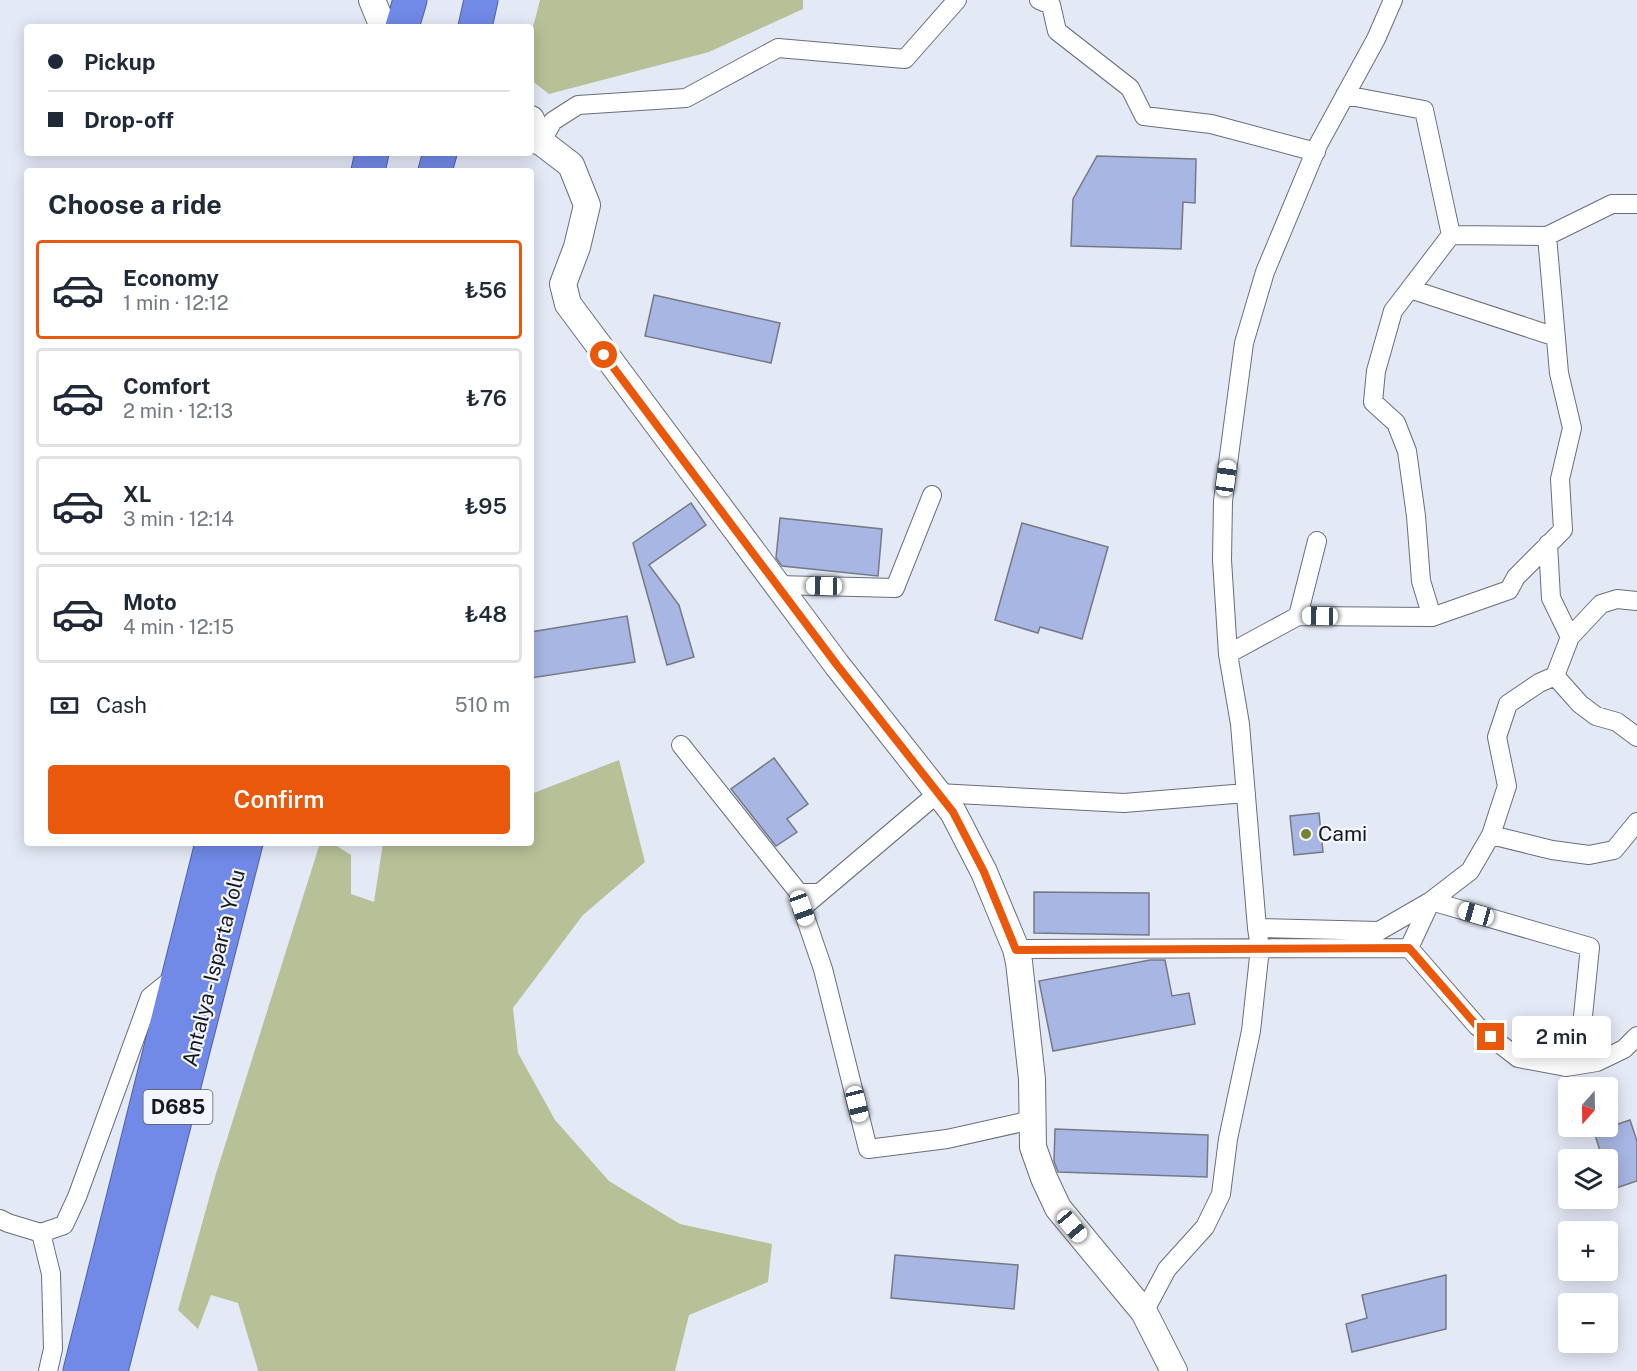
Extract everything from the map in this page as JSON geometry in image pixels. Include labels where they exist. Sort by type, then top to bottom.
[{"type":"highway","points":[[403,24],[410,0]]},
{"type":"highway","points":[[476,24],[481,0]]},
{"type":"highway","name":"Antalya - Isparta Yolu","points":[[80,1371],[211,846]]},
{"type":"highway","name":"Antalya - Isparta Yolu","points":[[111,1371],[245,846]]},
{"type":"street","points":[[372,0],[382,24]]},
{"type":"street","points":[[957,0],[905,59],[778,48],[686,98],[578,105],[534,133],[571,165],[587,205],[577,247],[563,284],[568,304],[837,665],[953,812],[984,872],[1019,962],[1032,1079],[1032,1147],[1044,1178],[1058,1208],[1144,1312],[1174,1371]]},
{"type":"street","points":[[1039,0],[1051,5],[1057,32],[1130,88],[1144,116],[1211,124],[1316,152]]},
{"type":"street","points":[[1144,1312],[1167,1269],[1205,1227],[1221,1194],[1228,1139],[1251,1030],[1260,948],[1240,724],[1228,654],[1222,560],[1223,501],[1244,343],[1265,272],[1316,152],[1376,39],[1393,0]]},
{"type":"street","points":[[1346,95],[1424,110],[1451,235],[1393,311],[1376,371],[1374,402],[1396,423],[1407,451],[1416,516],[1421,581],[1432,617]]},
{"type":"street","points":[[1451,235],[1548,236],[1612,204],[1637,204]]},
{"type":"street","points":[[1228,654],[1298,616],[1432,617],[1509,590],[1516,577],[1563,530],[1560,479],[1572,428],[1559,373],[1548,236]]},
{"type":"street","points":[[1410,289],[1556,337]]},
{"type":"street","points":[[777,585],[895,588],[932,495]]},
{"type":"street","points":[[1298,616],[1317,541]]},
{"type":"street","points":[[1548,544],[1551,598],[1570,637]]},
{"type":"street","points":[[1257,928],[1380,931],[1431,901],[1470,871],[1491,835],[1507,786],[1497,737],[1508,704],[1539,683],[1555,676],[1570,637],[1601,604],[1617,599],[1637,601]]},
{"type":"street","points":[[1555,676],[1580,704],[1596,716],[1617,722],[1637,737]]},
{"type":"street","points":[[681,745],[799,893],[819,893]]},
{"type":"street","points":[[1032,1120],[947,1139],[868,1149],[823,969],[802,908],[938,793],[1124,803],[1246,793]]},
{"type":"street","points":[[1491,835],[1552,850],[1589,855],[1614,850],[1637,822]]},
{"type":"street","points":[[1409,948],[1431,901]]},
{"type":"street","points":[[1431,901],[1590,947],[1582,1026],[1566,1067]]},
{"type":"street","points":[[1016,950],[1409,948],[1477,1026],[1518,1058],[1566,1067],[1597,1062],[1631,1055],[1637,1036]]},
{"type":"street","points":[[0,1219],[40,1233],[64,1224],[77,1197],[150,997],[179,973]]},
{"type":"street","points":[[40,1233],[51,1274],[53,1349],[48,1371]]},
{"type":"green space","points":[[540,0],[803,0],[803,9],[709,52],[549,94],[534,82],[534,24]]},
{"type":"green space","points":[[619,760],[645,862],[583,915],[513,1008],[518,1053],[555,1120],[609,1181],[680,1224],[772,1244],[768,1282],[689,1315],[675,1371],[257,1371],[238,1303],[211,1295],[198,1329],[178,1310],[215,1177],[319,846],[337,846],[351,855],[351,894],[374,902],[383,846],[534,846],[534,793]]},
{"type":"building","points":[[1097,156],[1196,159],[1195,203],[1183,202],[1181,249],[1071,246],[1073,199]]},
{"type":"building","points":[[654,295],[780,323],[771,363],[645,336]]},
{"type":"building","points":[[691,503],[706,525],[649,565],[679,605],[694,657],[667,665],[633,543]]},
{"type":"building","points":[[780,518],[882,529],[878,576],[782,566],[776,558]]},
{"type":"building","points":[[1022,523],[1108,547],[1082,639],[1040,627],[1038,633],[995,620]]},
{"type":"building","points":[[627,616],[635,662],[534,678],[534,632]]},
{"type":"building","points":[[774,758],[808,804],[787,819],[797,832],[776,846],[731,789]]},
{"type":"building","name":"Cami","points":[[1319,813],[1323,852],[1294,855],[1290,816]]},
{"type":"building","points":[[1034,892],[1149,893],[1149,935],[1034,933]]},
{"type":"building","points":[[1150,960],[1165,960],[1172,996],[1189,993],[1195,1024],[1053,1051],[1039,981]]},
{"type":"building","points":[[1630,1120],[1637,1141],[1637,1181],[1618,1187],[1618,1149],[1599,1149],[1596,1137],[1618,1137],[1618,1124]]},
{"type":"building","points":[[1055,1129],[1208,1135],[1207,1177],[1058,1172],[1054,1161]]},
{"type":"building","points":[[895,1255],[1018,1265],[1014,1309],[891,1298]]},
{"type":"building","points":[[1446,1275],[1446,1329],[1352,1352],[1346,1324],[1367,1318],[1362,1295]]},
{"type":"place","name":"Cami","points":[[1306,834]]},
{"type":"route","points":[[604,355],[837,665],[953,812],[984,872],[1016,950],[1409,948],[1477,1026],[1491,1037]]}]
